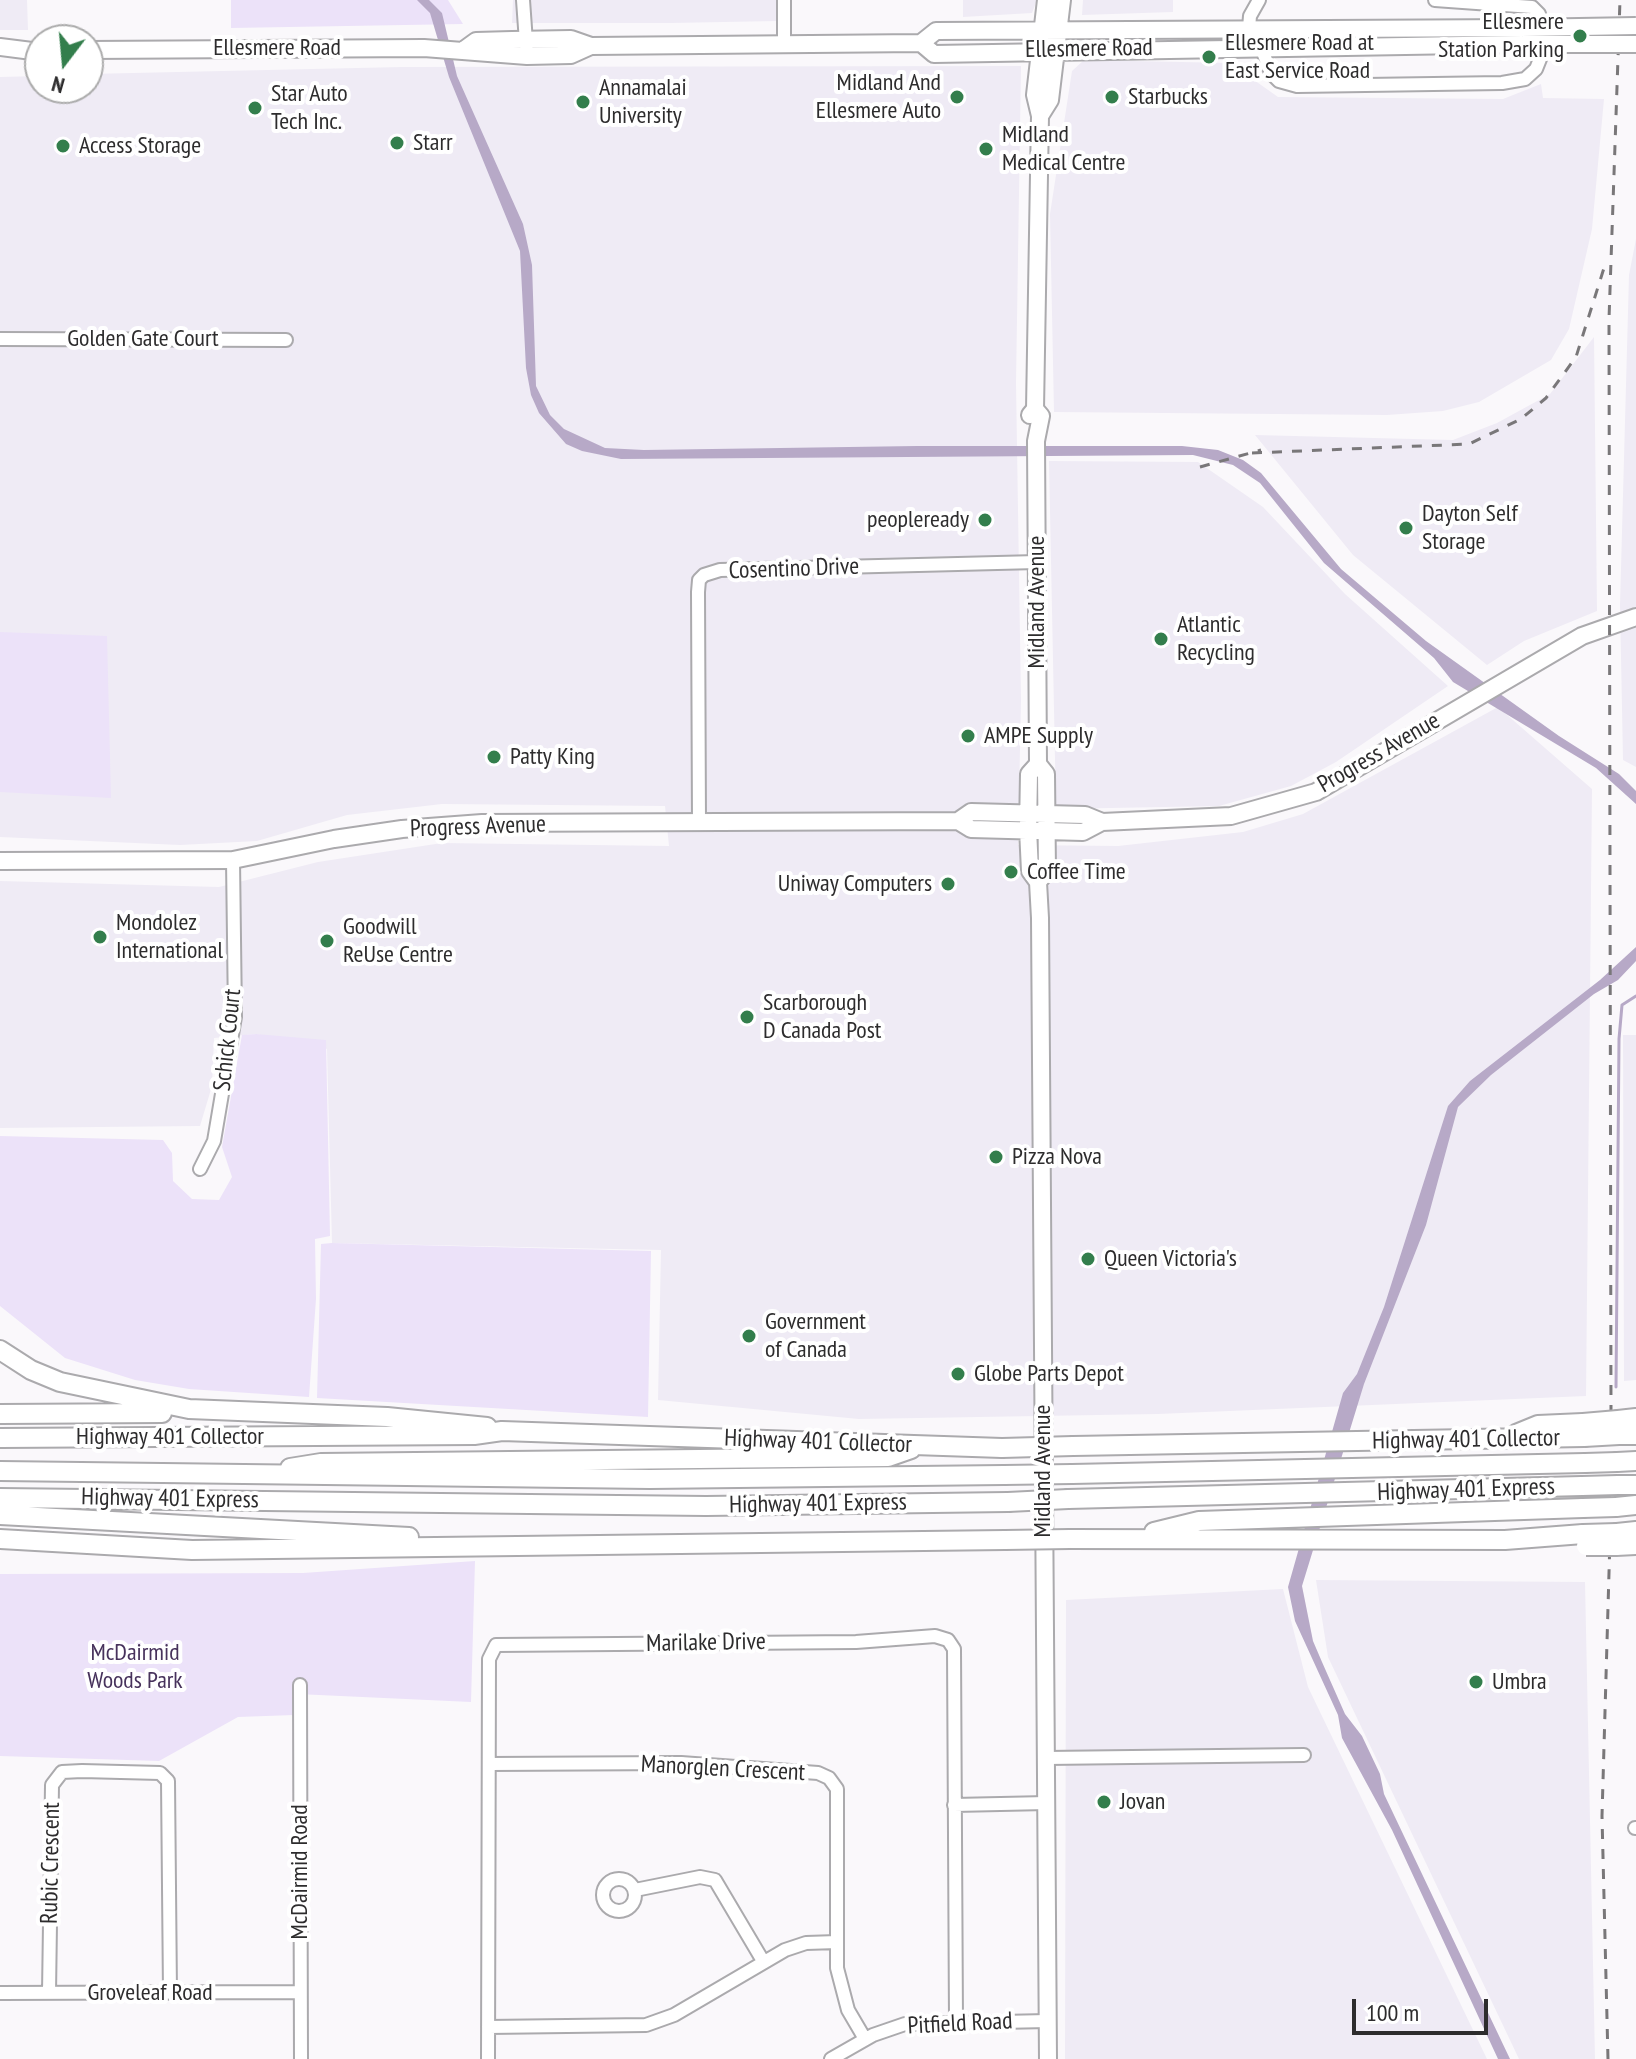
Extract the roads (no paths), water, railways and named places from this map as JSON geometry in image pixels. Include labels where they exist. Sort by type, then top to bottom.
[{"type":"highway","points":[[0,1350],[31,1370],[60,1382],[189,1409],[473,1423],[502,1431]]},
{"type":"highway","points":[[0,1414],[159,1413],[189,1409]]},
{"type":"highway","name":"Highway 401 Collector","points":[[0,1438],[474,1435],[502,1431],[1002,1448],[1504,1439],[1627,1427]]},
{"type":"highway","points":[[236,1475],[321,1463],[888,1457],[921,1446]]},
{"type":"highway","name":"Highway 401 Express","points":[[0,1471],[650,1479],[1627,1462]]},
{"type":"highway","name":"Highway 401 Express","points":[[0,1498],[706,1506],[1008,1502],[1627,1485]]},
{"type":"highway","points":[[1124,1539],[1199,1521],[1636,1505]]},
{"type":"highway","points":[[0,1515],[310,1533],[648,1546]]},
{"type":"highway","points":[[2,1539],[192,1550],[1070,1539],[1584,1540],[1623,1537],[1636,1545]]},
{"type":"main road","name":"Midland Avenue","points":[[1040,116],[1050,100],[1056,50],[1049,31],[1046,0]]},
{"type":"main road","name":"Midland Avenue","points":[[1038,882],[1047,871],[1046,774],[1038,764],[1036,441],[1041,416],[1035,409],[1040,116],[1035,95],[1038,50],[1062,0]]},
{"type":"main road","name":"Ellesmere Road","points":[[921,43],[934,54],[1261,47],[1522,36],[1636,26]]},
{"type":"main road","name":"Ellesmere Road","points":[[104,50],[424,48],[465,49],[480,54],[571,39],[591,46],[921,43],[936,31],[1249,28],[1522,36],[1636,44]]},
{"type":"main road","points":[[0,47],[24,52]]},
{"type":"main road","points":[[0,59],[19,52]]},
{"type":"main road","name":"Progress Avenue","points":[[0,861],[233,860],[402,829],[482,823],[958,821],[971,812],[1028,821],[1085,815],[1102,822],[1231,816],[1316,792],[1582,636],[1636,617]]},
{"type":"main road","name":"Midland Avenue","points":[[1038,764],[1029,774],[1028,821],[1030,871],[1038,882],[1048,2059]]},
{"type":"street","points":[[523,0],[527,48]]},
{"type":"street","points":[[784,0],[784,44]]},
{"type":"street","points":[[1249,28],[1250,16],[1259,0]]},
{"type":"street","points":[[1261,47],[1271,73],[1279,81],[1297,86],[1511,82],[1529,76],[1540,64],[1544,31],[1539,5],[1435,0]]},
{"type":"street","name":"Golden Gate Court","points":[[0,339],[286,340]]},
{"type":"street","name":"Cosentino Drive","points":[[699,822],[698,592],[699,580],[704,575],[720,570],[1037,562]]},
{"type":"street","name":"Schick Court","points":[[200,1169],[214,1141],[235,1017],[233,860]]},
{"type":"street","name":"Marilake Drive","points":[[488,2059],[489,1659],[496,1645],[887,1641],[935,1636],[948,1640],[954,1649],[956,2022]]},
{"type":"street","name":"McDairmid Road","points":[[300,1685],[301,2059]]},
{"type":"street","points":[[1046,1758],[1304,1755]]},
{"type":"street","name":"Manorglen Crescent","points":[[489,1764],[681,1763],[824,1775],[837,1789],[837,1942],[842,1989],[851,2018],[865,2039]]},
{"type":"street","name":"Rubic Crescent","points":[[49,1993],[52,1785],[62,1772],[82,1771],[160,1773],[170,1784],[170,1993]]},
{"type":"street","points":[[954,1805],[1047,1803]]},
{"type":"street","points":[[635,1890],[700,1877],[715,1880],[763,1961]]},
{"type":"street","points":[[488,2027],[646,2025],[674,2015],[763,1961],[794,1946],[837,1942]]},
{"type":"street","name":"Groveleaf Road","points":[[0,1993],[300,1992]]},
{"type":"street","name":"Pitfield Road","points":[[831,2059],[865,2039],[905,2024],[1048,2021]]},
{"type":"waterway","points":[[1616,1387],[1619,1039],[1622,1005],[1636,996]]},
{"type":"railway","points":[[1611,1415],[1609,319],[1620,0]]},
{"type":"railway","points":[[1252,453],[1469,444],[1521,419],[1546,398],[1576,357],[1604,268]]},
{"type":"railway","points":[[1200,467],[1261,450]]},
{"type":"railway","points":[[1608,2059],[1602,1816],[1610,1538]]},
{"type":"place","name":"Ellesmere Station Parking","points":[[1580,36]]},
{"type":"place","name":"Ellesmere Road at East Service Road","points":[[1209,57]]},
{"type":"place","name":"Midland And Ellesmere Auto","points":[[957,97]]},
{"type":"place","name":"Starbucks","points":[[1112,97]]},
{"type":"place","name":"Annamalai University","points":[[583,102]]},
{"type":"place","name":"Star Auto Tech Inc.","points":[[255,108]]},
{"type":"place","name":"Starr","points":[[397,143]]},
{"type":"place","name":"Access Storage","points":[[63,146]]},
{"type":"place","name":"Midland Medical Centre","points":[[986,149]]},
{"type":"place","name":"peopleready","points":[[985,520]]},
{"type":"place","name":"Dayton Self Storage","points":[[1406,528]]},
{"type":"place","name":"Atlantic Recycling","points":[[1161,639]]},
{"type":"place","name":"AMPE Supply","points":[[968,736]]},
{"type":"place","name":"Patty King","points":[[494,757]]},
{"type":"place","name":"Coffee Time","points":[[1011,872]]},
{"type":"place","name":"Uniway Computers","points":[[948,884]]},
{"type":"place","name":"Mondolez International","points":[[100,937]]},
{"type":"place","name":"Goodwill ReUse Centre","points":[[327,941]]},
{"type":"place","name":"Scarborough D Canada Post","points":[[747,1017]]},
{"type":"place","name":"Pizza Nova","points":[[996,1157]]},
{"type":"place","name":"Queen Victoria's","points":[[1088,1259]]},
{"type":"place","name":"Government of Canada","points":[[749,1336]]},
{"type":"place","name":"Globe Parts Depot","points":[[958,1374]]},
{"type":"place","name":"Umbra","points":[[1476,1682]]},
{"type":"place","name":"Jovan","points":[[1104,1802]]},
{"type":"park label","name":"McDairmid Woods Park","points":[[135,1667]]}]
